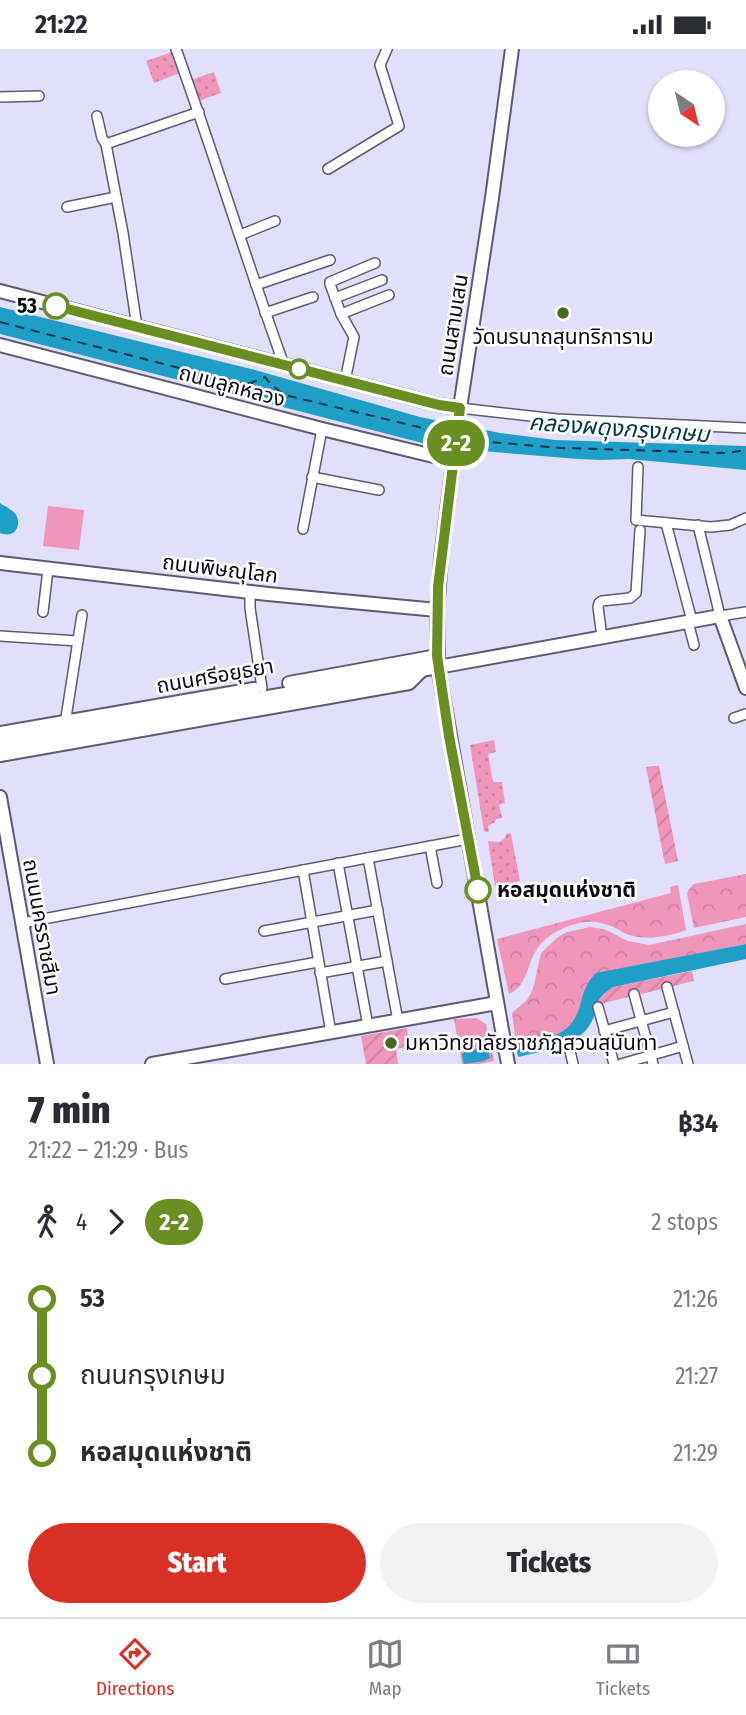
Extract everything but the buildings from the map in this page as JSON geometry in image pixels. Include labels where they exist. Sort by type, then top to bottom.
[{"type":"main road","name":"ถนนสามเสน","points":[[508,1064],[438,661],[437,610],[460,413],[512,49]]},
{"type":"main road","points":[[0,292],[439,405],[460,413]]},
{"type":"main road","name":"ถนนลูกหลวง","points":[[0,345],[322,429],[455,457]]},
{"type":"main road","name":"ถนนพิษณุโลก","points":[[0,563],[437,610]]},
{"type":"main road","points":[[720,616],[746,688]]},
{"type":"main road","name":"ถนนศรีอยุธยา","points":[[0,755],[66,732],[184,711],[262,688],[299,685],[720,616]]},
{"type":"main road","name":"ถนนศรีอยุธยา","points":[[0,744],[184,711],[409,683],[438,661]]},
{"type":"main road","name":"ถนนศรีอยุธยา","points":[[349,677],[424,669]]},
{"type":"main road","name":"ถนนศรีอยุธยา","points":[[285,698],[299,685]]},
{"type":"main road","name":"ถนนศรีอยุธยา","points":[[0,733],[66,732]]},
{"type":"main road","name":"ถนนนครราชสีมา","points":[[0,797],[47,1064]]},
{"type":"main road","points":[[152,1064],[497,1003]]},
{"type":"street","points":[[176,49],[284,365]]},
{"type":"street","points":[[328,169],[399,126],[380,65],[387,49]]},
{"type":"street","points":[[0,97],[40,96]]},
{"type":"street","points":[[106,144],[199,111]]},
{"type":"street","points":[[97,116],[106,144],[137,327]]},
{"type":"street","points":[[67,207],[116,197]]},
{"type":"street","points":[[240,235],[275,221]]},
{"type":"street","points":[[256,285],[330,260]]},
{"type":"street","points":[[345,381],[354,337],[341,314],[330,282],[374,264]]},
{"type":"street","points":[[335,298],[382,280]]},
{"type":"street","points":[[341,314],[389,295]]},
{"type":"street","points":[[265,313],[313,297]]},
{"type":"street","points":[[460,413],[746,428]]},
{"type":"street","points":[[303,529],[322,429]]},
{"type":"street","points":[[638,467],[636,520],[711,527],[730,525],[746,518]]},
{"type":"street","points":[[312,477],[379,490]]},
{"type":"street","points":[[666,523],[694,645]]},
{"type":"street","points":[[698,525],[720,616],[746,611]]},
{"type":"street","points":[[602,637],[599,603],[630,598],[636,593],[640,530]]},
{"type":"street","points":[[43,612],[48,569]]},
{"type":"street","points":[[250,591],[254,643],[262,688]]},
{"type":"street","points":[[66,732],[82,615]]},
{"type":"street","points":[[0,636],[78,642]]},
{"type":"street","points":[[734,718],[746,715]]},
{"type":"street","points":[[22,923],[468,839]]},
{"type":"street","points":[[430,846],[437,883]]},
{"type":"street","points":[[368,858],[398,1021]]},
{"type":"street","points":[[338,863],[368,1026]]},
{"type":"street","points":[[303,870],[331,1033]]},
{"type":"street","points":[[264,931],[377,909]]},
{"type":"street","points":[[320,973],[387,961]]},
{"type":"street","points":[[225,979],[318,962]]},
{"type":"street","points":[[667,987],[688,1064]]},
{"type":"street","points":[[634,995],[652,1060]]},
{"type":"street","points":[[598,1007],[614,1064]]},
{"type":"street","points":[[604,1031],[674,1012]]},
{"type":"street","points":[[569,1046],[573,1064]]},
{"type":"street","points":[[621,1064],[652,1060],[683,1046]]},
{"type":"green space","points":[[172,52],[180,73],[154,83],[146,61]]},
{"type":"green space","points":[[214,72],[221,93],[198,101],[191,80]]},
{"type":"green space","points":[[48,506],[84,510],[79,550],[43,546]]},
{"type":"green space","points":[[494,740],[496,752],[488,754],[493,782],[502,782],[505,803],[499,805],[502,818],[496,819],[488,826],[487,832],[484,831],[470,745]]},
{"type":"green space","points":[[659,766],[678,861],[665,864],[646,767]]},
{"type":"green space","points":[[507,833],[511,834],[520,881],[495,886],[488,841],[499,842]]},
{"type":"green space","points":[[746,874],[746,917],[694,928],[687,894],[689,889],[694,884]]},
{"type":"green space","points":[[678,885],[686,930],[667,936],[646,938],[599,923],[586,922],[570,926],[557,931],[542,943],[519,987],[509,994],[497,939],[671,893],[670,887]]},
{"type":"green space","points":[[746,924],[746,944],[685,956],[587,984],[577,1017],[566,1030],[551,1037],[516,1044],[512,1013],[531,993],[541,953],[567,932],[590,927],[604,929],[628,941],[649,945]]},
{"type":"green space","points":[[692,971],[694,981],[596,1005],[601,994],[613,987]]},
{"type":"green space","points":[[476,1018],[486,1024],[494,1061],[462,1064],[454,1019]]},
{"type":"green space","points":[[407,1028],[410,1046],[396,1049],[398,1064],[366,1064],[361,1036]]},
{"type":"water","name":"คลองผดุงกรุงเกษม","points":[[0,307],[255,370],[420,417],[500,433],[555,440],[746,446],[746,470],[629,459],[578,459],[430,445],[0,334]]},
{"type":"water","points":[[0,503],[15,513],[17,518],[18,526],[10,534],[0,533]]},
{"type":"water","points":[[746,944],[746,959],[613,987],[599,1000],[591,1023],[577,1038],[558,1047],[518,1057],[516,1044],[557,1034],[572,1023],[586,986],[596,973]]},
{"type":"water","points":[[488,1048],[490,1058],[464,1064],[464,1052]]},
{"type":"pier","points":[[438,417],[469,424],[464,453],[432,449]]},
{"type":"ferry route","points":[[0,322],[238,383],[251,383],[265,377],[285,395],[452,435]]},
{"type":"ferry route","points":[[461,437],[477,441],[561,448],[727,453],[746,450]]},
{"type":"bus line","name":"2-2","points":[[56,306],[439,405],[460,408],[438,587],[437,656],[478,890]]},
{"type":"place","name":"53","points":[[56,306]]},
{"type":"place","name":"วัดนรนาถสุนทริการาม","points":[[563,313]]},
{"type":"place","name":"หอสมุดแห่งชาติ","points":[[478,890]]},
{"type":"place","name":"มหาวิทยาลัยราชภัฏสวนสุนันทา","points":[[391,1043]]}]
